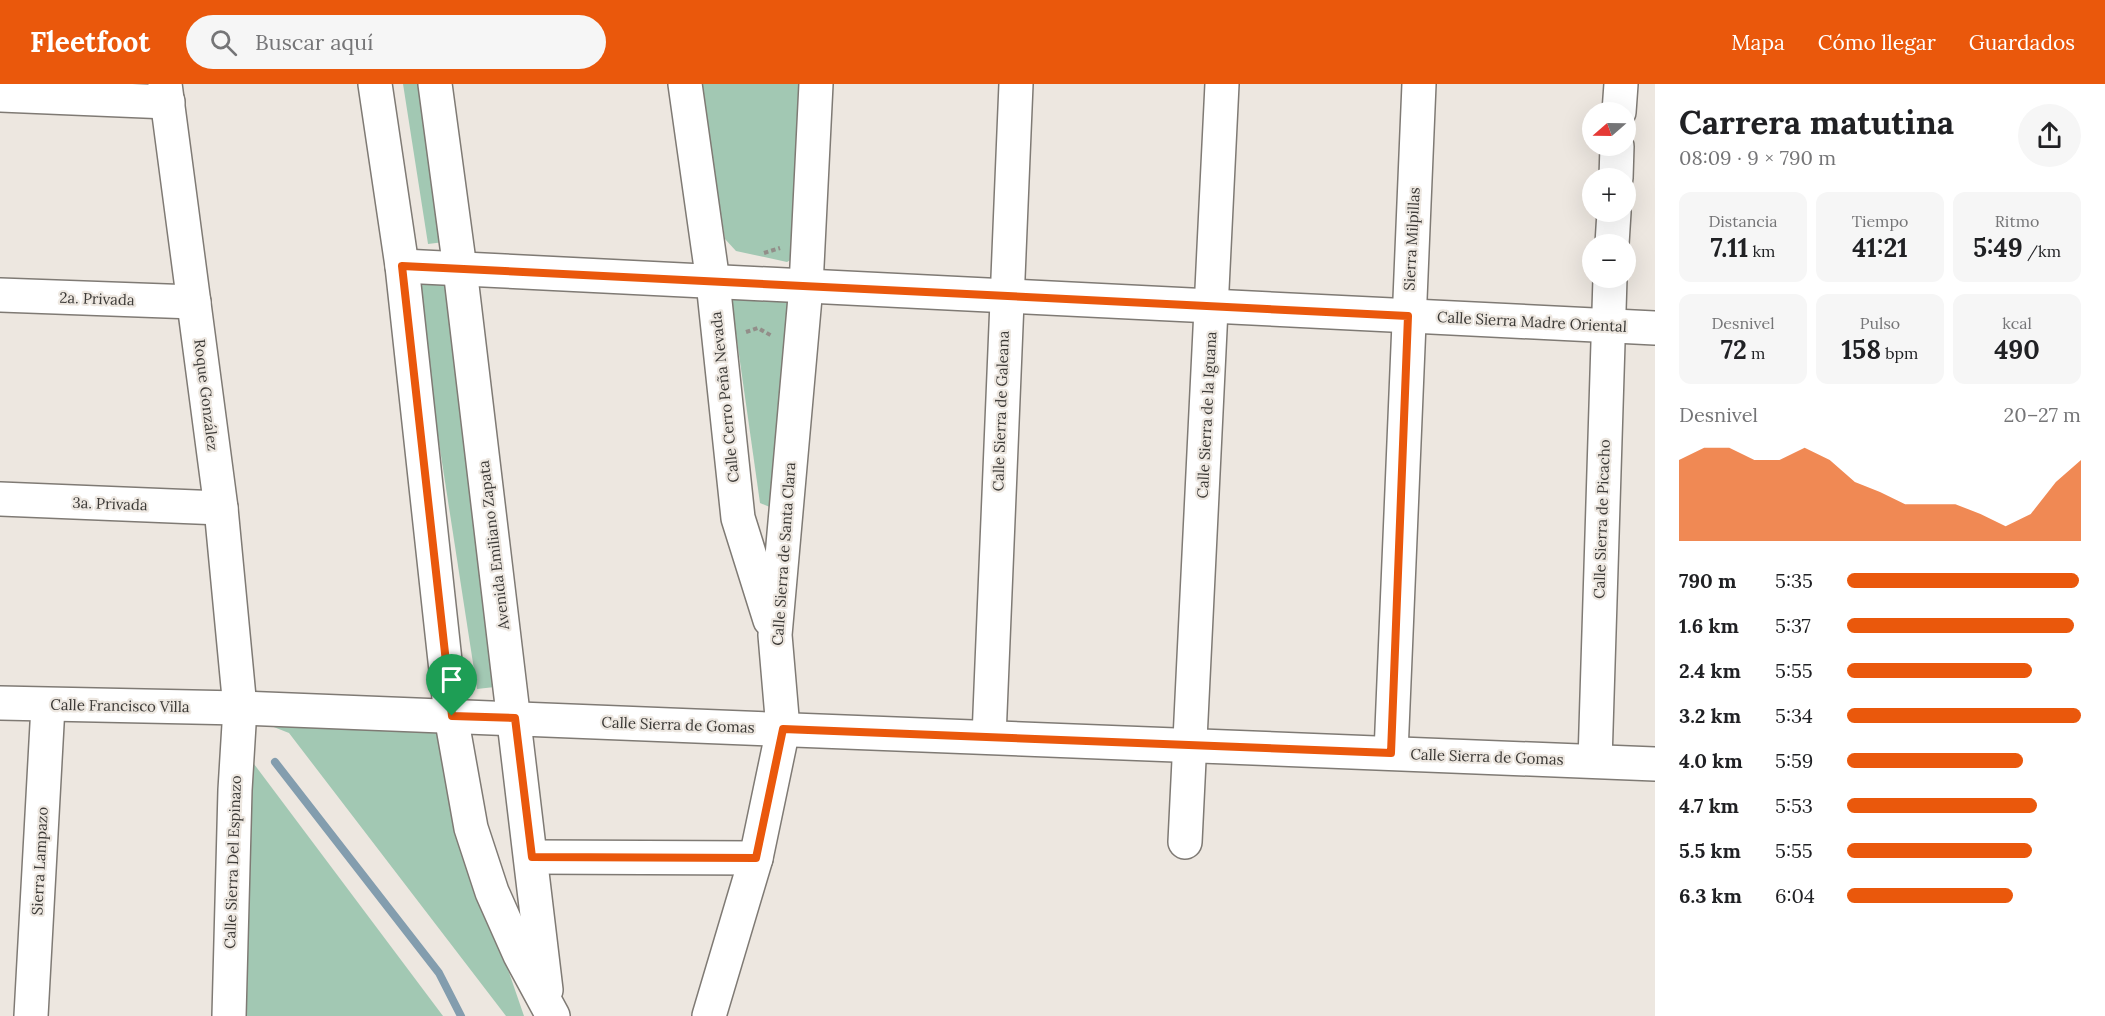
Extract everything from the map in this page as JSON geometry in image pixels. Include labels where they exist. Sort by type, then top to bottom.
[{"type":"street","name":"Avenida Emiliano Zapata","points":[[375,84],[402,266],[452,716],[471,828],[492,892],[520,955],[550,1011]]},
{"type":"street","name":"Avenida Emiliano Zapata","points":[[435,84],[460,269],[550,1011]]},
{"type":"street","name":"Calle Cerro Peña Nevada","points":[[685,84],[713,282],[738,518],[775,634]]},
{"type":"street","name":"Calle Sierra de Santa Clara","points":[[709,1016],[756,858],[783,729],[775,634],[806,286],[816,84]]},
{"type":"street","name":"Calle Sierra de Galeana","points":[[988,737],[1005,296],[1016,84]]},
{"type":"street","name":"Calle Sierra de la Iguana","points":[[1185,842],[1222,84]]},
{"type":"street","name":"Sierra Milpillas","points":[[1391,753],[1419,84]]},
{"type":"street","points":[[1620,102],[1621,84]]},
{"type":"street","points":[[0,95],[166,93]]},
{"type":"street","name":"Roque González","points":[[166,93],[221,508],[240,708]]},
{"type":"street","name":"Calle Sierra Madre Oriental","points":[[402,266],[1655,328]]},
{"type":"street","name":"Calle Sierra de Picacho","points":[[1595,761],[1609,288]]},
{"type":"street","name":"2a. Privada","points":[[0,295],[194,302]]},
{"type":"street","name":"3a. Privada","points":[[0,499],[221,508]]},
{"type":"street","name":"Calle Francisco Villa","points":[[0,703],[48,706],[240,708]]},
{"type":"street","name":"Sierra Lampazo","points":[[31,1016],[48,706]]},
{"type":"street","name":"Calle Sierra de Gomas","points":[[240,708],[1655,764]]},
{"type":"street","name":"Calle Sierra Del Espinazo","points":[[229,1016],[235,790],[240,708]]},
{"type":"street","points":[[532,857],[756,858]]},
{"type":"path","points":[[753,252],[765,253],[787,245]]},
{"type":"path","points":[[740,328],[740,338],[746,332],[758,328],[776,340]]},
{"type":"green space","points":[[403,84],[440,84],[460,240],[428,244]]},
{"type":"green space","points":[[700,84],[803,84],[806,251],[787,262],[736,251],[725,239]]},
{"type":"green space","points":[[413,274],[465,274],[520,684],[477,689]]},
{"type":"green space","points":[[729,284],[800,293],[772,508],[760,503]]},
{"type":"green space","points":[[248,717],[435,719],[472,865],[524,1016],[506,1016],[289,733]]},
{"type":"green space","points":[[245,752],[443,1016],[241,1016]]},
{"type":"waterway","points":[[275,762],[439,973],[461,1016]]},
{"type":"route","points":[[402,266],[1408,316],[1391,753],[783,729],[756,858],[532,857],[515,718],[452,716],[402,266]]}]
